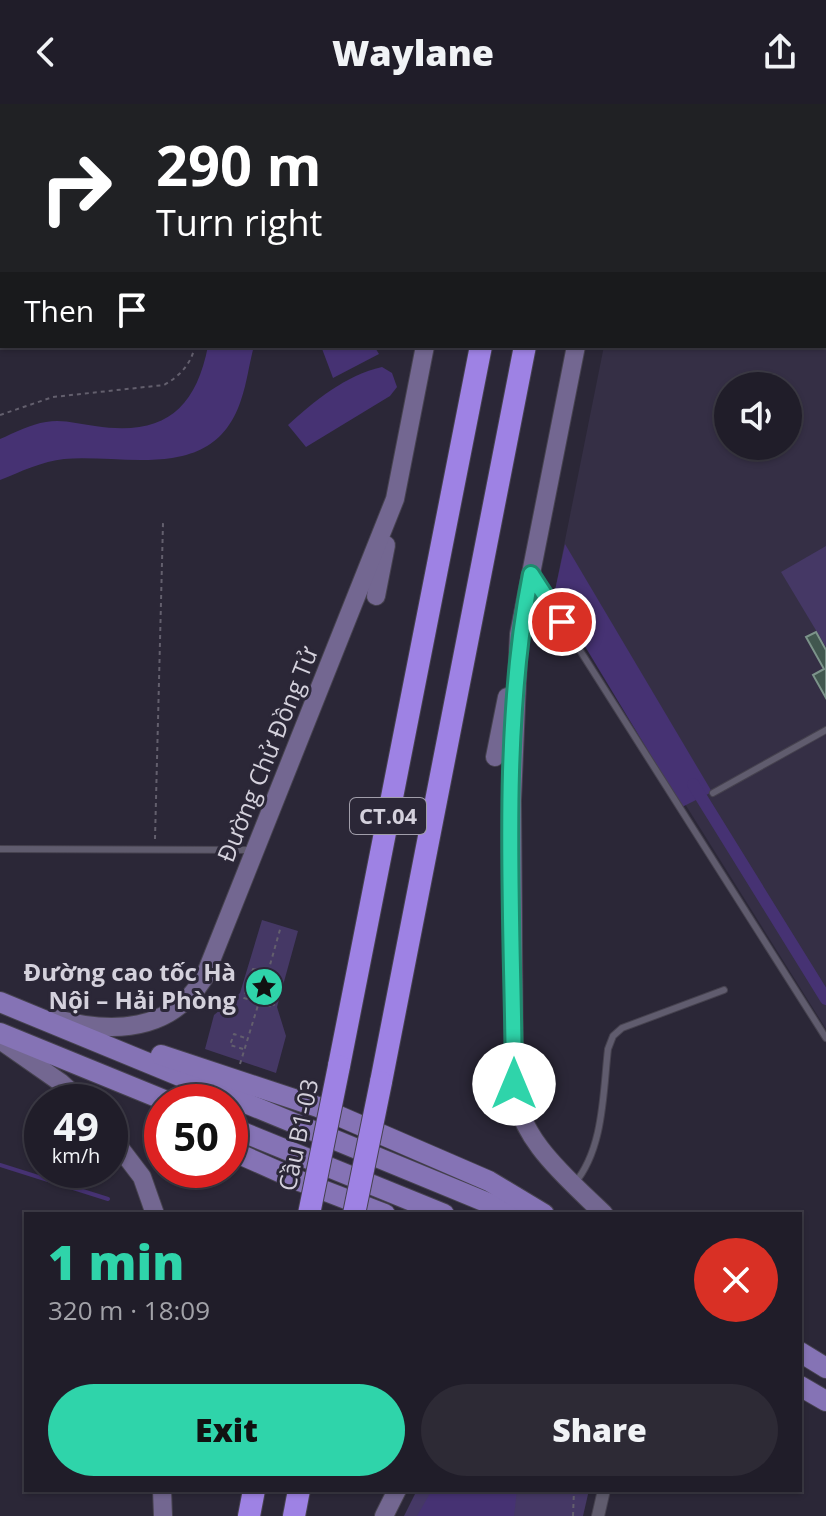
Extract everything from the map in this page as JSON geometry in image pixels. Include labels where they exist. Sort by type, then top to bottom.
[{"type":"highway","name":"Cầu B1-03","points":[[309,1212],[481,348]]},
{"type":"highway","name":"CT.04","points":[[354,1212],[525,348]]},
{"type":"highway","points":[[249,1516],[254,1492]]},
{"type":"highway","points":[[294,1516],[299,1492]]},
{"type":"main road","name":"Đường Chử Đồng Tử","points":[[7,1005],[75,1023],[113,1028],[144,1025],[171,1014],[193,994],[204,978],[395,499],[425,348]]},
{"type":"main road","points":[[495,757],[576,348]]},
{"type":"main road","points":[[376,596],[395,499]]},
{"type":"main road","points":[[519,634],[512,800],[514,1092],[529,1133],[602,1212]]},
{"type":"main road","points":[[7,1005],[510,1212]]},
{"type":"main road","points":[[0,1033],[144,1092]]},
{"type":"main road","points":[[0,1040],[61,1084]]},
{"type":"main road","points":[[120,1051],[168,1057],[318,1107],[489,1181],[541,1212]]},
{"type":"main road","points":[[108,1077],[144,1102]]},
{"type":"main road","points":[[248,1134],[439,1212]]},
{"type":"main road","points":[[248,1158],[380,1212]]},
{"type":"main road","points":[[128,1161],[147,1188],[154,1212]]},
{"type":"main road","points":[[802,1353],[826,1368]]},
{"type":"main road","points":[[802,1387],[826,1401]]},
{"type":"main road","points":[[162,1492],[163,1516]]},
{"type":"main road","points":[[384,1516],[396,1492]]},
{"type":"street","points":[[598,1516],[604,1492]]},
{"type":"lane","points":[[531,574],[826,1038]]},
{"type":"lane","points":[[713,793],[826,730]]},
{"type":"lane","points":[[0,849],[256,850]]},
{"type":"lane","points":[[574,1184],[587,1167],[596,1138],[608,1049],[613,1036],[622,1028],[724,990]]},
{"type":"path","points":[[0,415],[53,397],[164,385],[188,365],[194,348]]},
{"type":"path","points":[[155,848],[163,523]]},
{"type":"path","points":[[267,973],[281,926]]},
{"type":"path","points":[[253,969],[267,973],[282,977],[273,1007],[244,998],[253,969]]},
{"type":"path","points":[[268,996],[273,990],[272,983],[264,978],[258,979],[253,984],[255,993],[274,1002]]},
{"type":"path","points":[[241,1061],[259,1002]]},
{"type":"path","points":[[244,1050],[230,1045],[234,1034],[248,1039]]},
{"type":"path","points":[[573,1516],[574,1492]]},
{"type":"shaded area","points":[[207,348],[254,348],[241,400],[228,426],[211,444],[190,454],[166,459],[56,460],[0,480],[0,439],[40,423],[58,421],[119,428],[157,422],[184,403],[202,369]]},
{"type":"shaded area","points":[[322,348],[375,348],[379,354],[333,378]]},
{"type":"shaded area","points":[[604,348],[826,348],[826,1029],[554,595]]},
{"type":"shaded area","points":[[382,367],[392,373],[397,387],[390,396],[306,447],[288,425],[343,383]]},
{"type":"shaded area","points":[[565,544],[712,792],[682,807],[554,595]]},
{"type":"shaded area","points":[[826,546],[826,647],[781,572]]},
{"type":"shaded area","points":[[262,920],[298,931],[277,1007],[286,1036],[276,1073],[205,1049],[214,1015],[240,993]]},
{"type":"shaded area","points":[[416,1492],[589,1492],[583,1516],[404,1516]]},
{"type":"shaded area","points":[[431,1492],[517,1492],[514,1516],[417,1516]]},
{"type":"building","points":[[816,632],[826,650],[826,698],[813,675],[824,669],[806,637]]},
{"type":"waterway","points":[[693,784],[826,999]]},
{"type":"waterway","points":[[0,1165],[108,1199]]},
{"type":"place","name":"Đường cao tốc Hà Nội – Hải Phòng","points":[[264,987]]},
{"type":"route","points":[[514,1084],[512,800],[519,634],[531,574],[562,622]]}]
